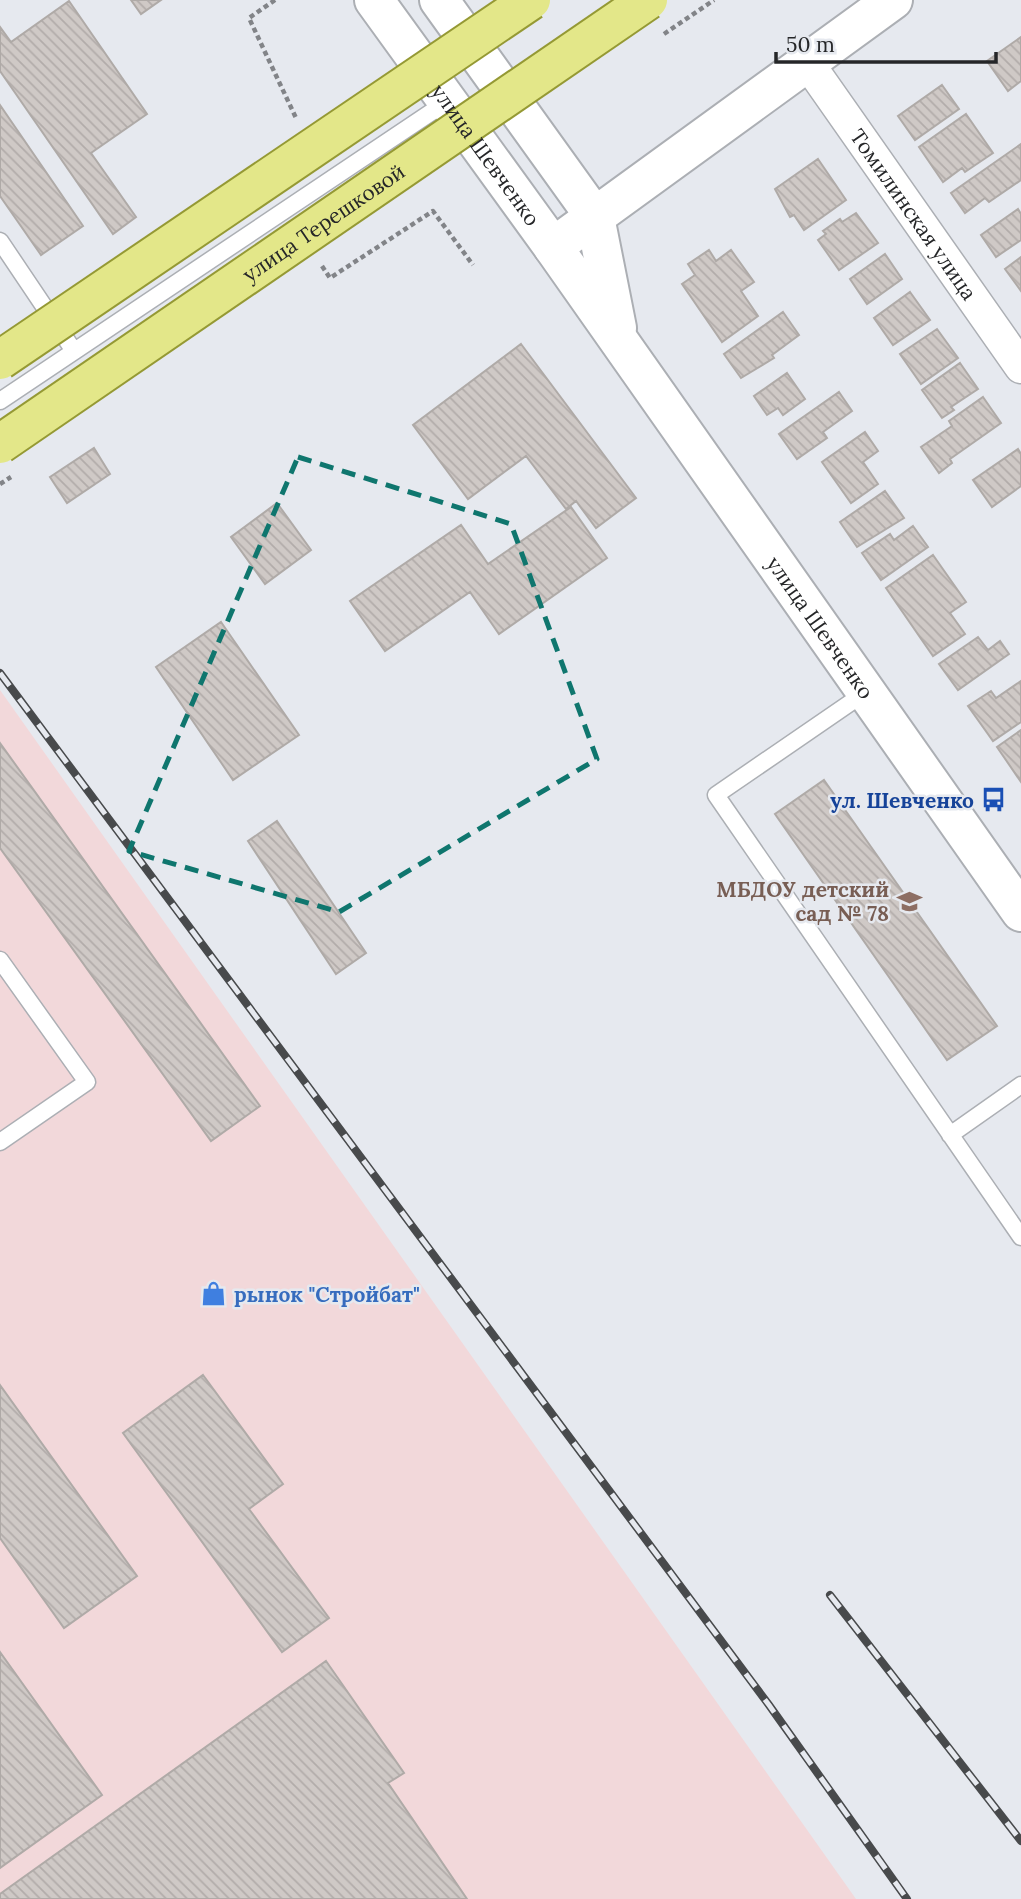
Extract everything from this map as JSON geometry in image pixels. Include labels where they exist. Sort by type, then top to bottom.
[{"type":"main road","name":"улица Шевченко","points":[[374,0],[553,247],[867,692],[1017,897]]},
{"type":"main road","name":"улица Шевченко","points":[[439,0],[595,217],[620,344]]},
{"type":"main road","points":[[0,360],[531,0]]},
{"type":"main road","name":"улица Терешковой","points":[[0,444],[648,0]]},
{"type":"main road","points":[[553,247],[893,0]]},
{"type":"street","name":"Томилинская улица","points":[[807,62],[1021,367]]},
{"type":"lane","points":[[0,401],[448,101]]},
{"type":"lane","points":[[0,241],[75,351]]},
{"type":"lane","points":[[867,692],[716,794],[1021,1237]]},
{"type":"lane","points":[[0,960],[87,1083],[0,1142]]},
{"type":"lane","points":[[950,1135],[1021,1085]]},
{"type":"path","points":[[275,0],[248,18],[276,70],[300,126]]},
{"type":"path","points":[[323,268],[330,278],[433,211],[473,265]]},
{"type":"highlighted area","points":[[298,457],[511,524],[597,759],[339,912],[129,851]]},
{"type":"shaded area","name":"рынок \"Стройбат\"","points":[[0,690],[856,1899],[0,1899]]},
{"type":"building","points":[[131,0],[161,0],[141,14]]},
{"type":"building","points":[[69,1],[147,114],[91,153],[136,217],[113,234],[0,71],[0,27],[11,42]]},
{"type":"building","points":[[1021,37],[1021,81],[1008,91],[987,61]]},
{"type":"building","points":[[942,85],[959,109],[915,140],[898,116]]},
{"type":"building","points":[[0,105],[83,226],[41,255],[0,196]]},
{"type":"building","points":[[966,114],[993,153],[965,172],[962,168],[943,182],[919,147]]},
{"type":"building","points":[[1021,144],[1021,180],[989,202],[985,198],[965,213],[951,193]]},
{"type":"building","points":[[818,159],[846,200],[804,230],[794,215],[790,217],[775,189]]},
{"type":"building","points":[[1018,209],[1021,214],[1021,240],[996,257],[981,235]]},
{"type":"building","points":[[856,213],[878,243],[839,270],[818,240],[826,234],[823,231],[840,219],[842,222]]},
{"type":"building","points":[[709,250],[716,261],[731,250],[754,282],[741,291],[758,316],[722,342],[682,284],[695,275],[688,264]]},
{"type":"building","points":[[885,254],[902,279],[867,304],[850,279]]},
{"type":"building","points":[[1021,257],[1021,291],[1005,269]]},
{"type":"building","points":[[910,292],[930,320],[893,345],[874,318]]},
{"type":"building","points":[[783,312],[799,335],[772,355],[774,358],[741,378],[724,354]]},
{"type":"building","points":[[937,329],[958,358],[921,384],[900,354]]},
{"type":"building","points":[[521,344],[636,498],[596,528],[576,501],[566,509],[526,456],[468,499],[413,425]]},
{"type":"building","points":[[960,363],[978,389],[951,407],[954,410],[942,418],[922,390]]},
{"type":"building","points":[[787,373],[805,399],[783,415],[778,408],[767,415],[754,396]]},
{"type":"building","points":[[839,392],[852,411],[823,432],[827,438],[797,459],[779,434]]},
{"type":"building","points":[[983,397],[1001,423],[950,459],[952,463],[939,473],[921,447],[952,426],[949,421]]},
{"type":"building","points":[[865,432],[878,451],[863,462],[878,484],[851,503],[822,462]]},
{"type":"building","points":[[94,448],[110,474],[67,503],[50,477]]},
{"type":"building","points":[[1018,449],[1021,454],[1021,486],[992,507],[973,480]]},
{"type":"building","points":[[885,491],[904,518],[857,547],[840,522]]},
{"type":"building","points":[[277,503],[311,550],[265,584],[231,537]]},
{"type":"building","points":[[571,507],[607,558],[499,634],[470,592],[385,651],[350,601],[461,525],[488,564]]},
{"type":"building","points":[[913,526],[928,547],[881,580],[862,553],[890,534],[894,540]]},
{"type":"building","points":[[933,555],[966,602],[950,613],[965,634],[933,656],[886,588]]},
{"type":"building","points":[[221,622],[299,735],[233,780],[156,667]]},
{"type":"building","points":[[978,637],[988,650],[1000,641],[1009,654],[958,690],[939,664]]},
{"type":"building","points":[[1021,681],[1021,722],[993,741],[968,706],[991,691],[996,698]]},
{"type":"building","points":[[1021,730],[1021,782],[997,747]]},
{"type":"building","points":[[0,743],[260,1106],[211,1141],[0,848]]},
{"type":"building","points":[[824,780],[997,1026],[947,1060],[775,814]]},
{"type":"building","points":[[277,821],[366,953],[336,974],[248,841]]},
{"type":"building","points":[[203,1375],[283,1484],[249,1509],[329,1618],[282,1652],[123,1433]]},
{"type":"building","points":[[0,1385],[137,1576],[64,1628],[0,1538]]},
{"type":"building","points":[[0,1652],[102,1795],[0,1868]]},
{"type":"building","points":[[326,1661],[404,1773],[388,1783],[467,1899],[0,1899],[0,1894]]},
{"type":"railway","points":[[0,673],[769,1705],[907,1899]]},
{"type":"railway","points":[[830,1595],[1021,1841]]},
{"type":"place","name":"ул. Шевченко","points":[[994,800]]},
{"type":"place","name":"МБДОУ детский сад № 78","points":[[909,901]]},
{"type":"place","name":"рынок \"Стройбат\"","points":[[214,1294]]}]
